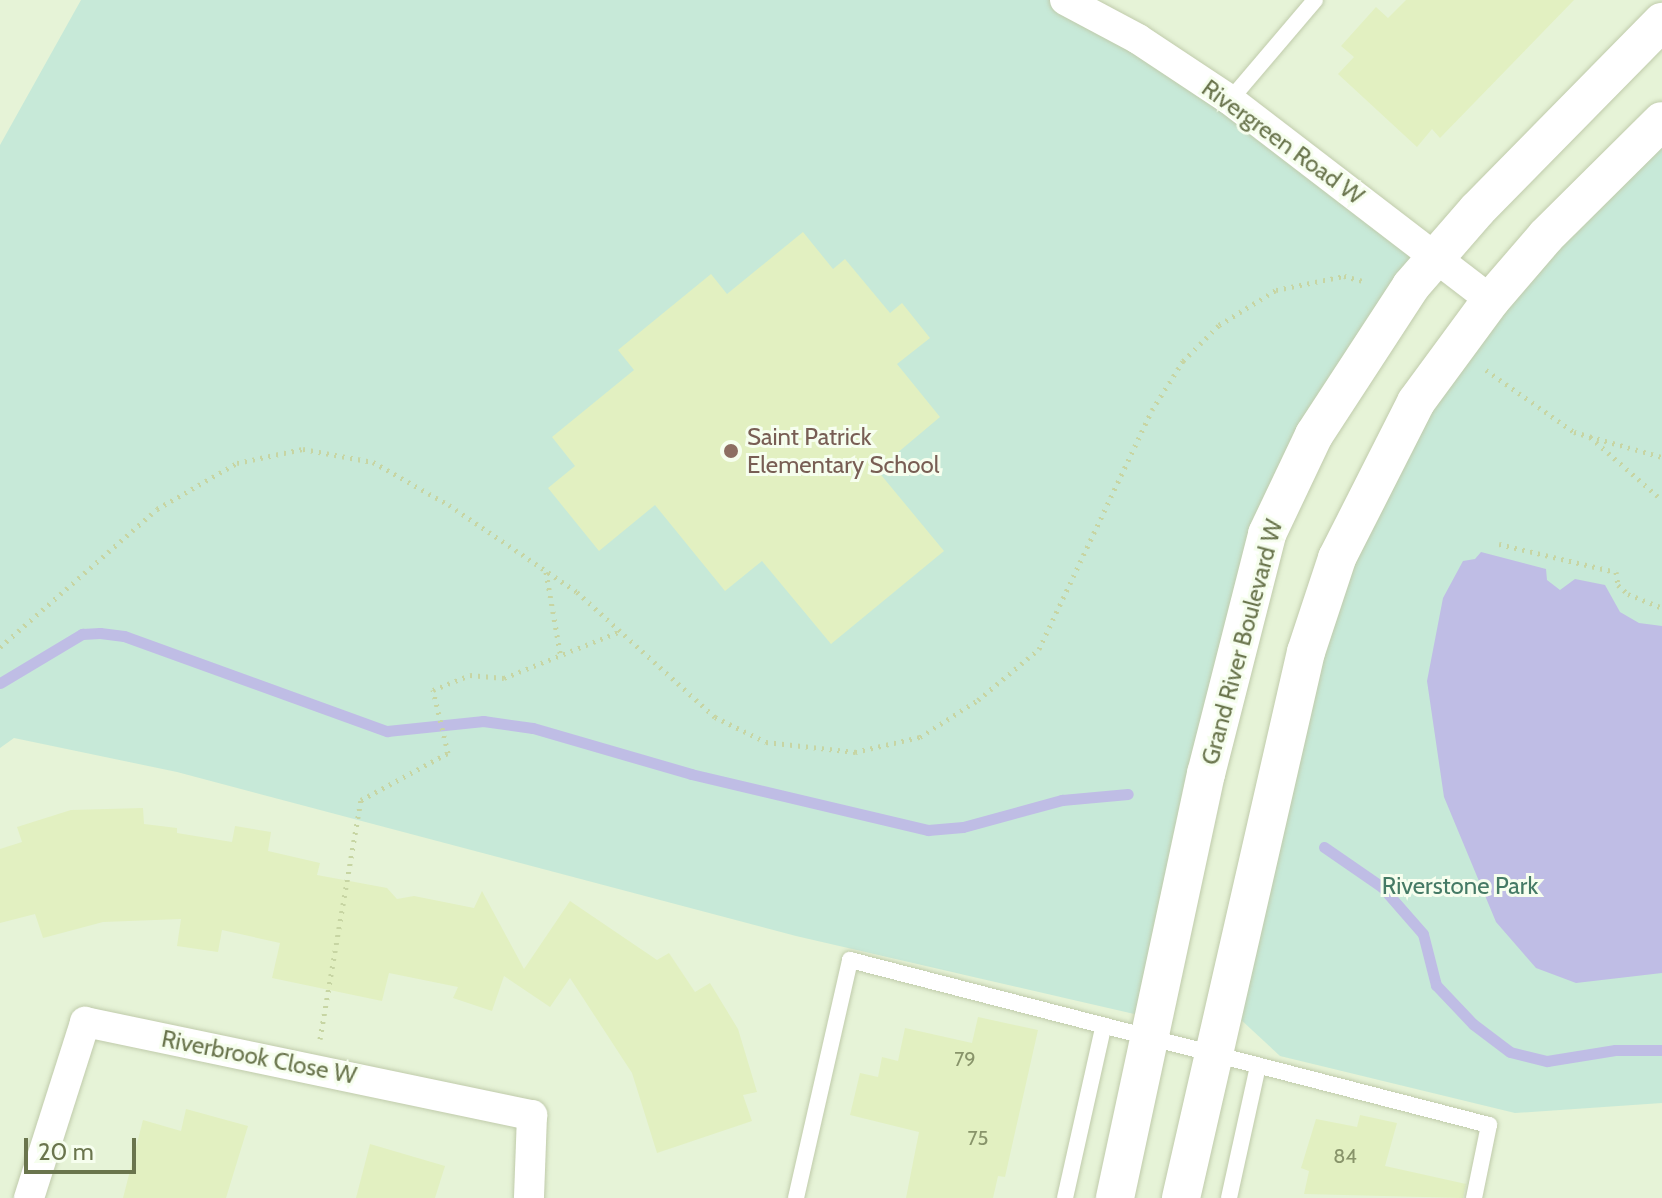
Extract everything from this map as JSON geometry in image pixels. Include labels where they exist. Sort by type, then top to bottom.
[{"type":"street","name":"Rivergreen Road W","points":[[1065,0],[1138,39],[1230,100],[1491,300]]},
{"type":"street","name":"Grand River Boulevard W","points":[[1115,1198],[1206,774],[1267,534],[1330,409],[1435,255],[1662,22]]},
{"type":"street","points":[[1181,1198],[1306,652],[1337,558],[1416,402],[1491,300],[1546,236],[1662,121]]},
{"type":"street","name":"Riverbrook Close W","points":[[29,1198],[85,1022],[315,1067],[532,1115],[529,1198]]},
{"type":"lane","points":[[1230,100],[1315,0]]},
{"type":"lane","points":[[796,1198],[850,960],[1150,1042],[1489,1125],[1474,1198]]},
{"type":"lane","points":[[1065,1198],[1103,1028]]},
{"type":"lane","points":[[1229,1198],[1258,1066]]},
{"type":"path","points":[[0,647],[157,509],[237,463],[303,449],[373,462],[449,505],[545,571],[622,631],[670,682],[715,717],[766,742],[855,752],[920,737],[978,700],[1039,649],[1152,410],[1183,361],[1219,325],[1276,290],[1344,276],[1366,282]]},
{"type":"path","points":[[1473,360],[1560,425],[1589,437],[1662,457]]},
{"type":"path","points":[[1589,437],[1662,500]]},
{"type":"path","points":[[1499,544],[1616,572],[1628,594],[1662,608]]},
{"type":"path","points":[[545,571],[561,658]]},
{"type":"path","points":[[315,1067],[361,800],[448,753],[433,690],[470,675],[504,678],[561,658],[622,631]]},
{"type":"shaded area","points":[[0,0],[1662,0],[1662,1198],[0,1198]]},
{"type":"green space","points":[[81,0],[1065,0],[1435,255],[1267,534],[1156,1019],[796,936],[177,772],[14,738],[0,748],[0,145]]},
{"type":"green space","name":"Riverstone Park","points":[[1662,123],[1662,1103],[1515,1113],[1280,1056],[1225,1005],[1306,652],[1416,402]]},
{"type":"water","points":[[1481,552],[1546,569],[1547,580],[1560,590],[1575,579],[1605,585],[1620,612],[1639,623],[1662,626],[1662,973],[1576,983],[1536,968],[1496,922],[1444,797],[1427,681],[1443,598],[1463,561],[1475,559]]},
{"type":"building","points":[[1406,0],[1574,0],[1440,138],[1432,129],[1417,147],[1338,74],[1354,57],[1341,46],[1376,7],[1388,18]]},
{"type":"building","name":"Saint Patrick Elementary School","points":[[803,232],[833,269],[845,259],[890,313],[902,303],[930,338],[897,364],[940,417],[877,470],[944,551],[831,644],[762,561],[725,591],[655,505],[599,551],[548,488],[575,466],[552,437],[634,370],[618,350],[711,274],[727,294]]},
{"type":"building","points":[[143,808],[144,824],[177,828],[177,833],[232,842],[235,826],[271,832],[268,851],[320,863],[317,875],[387,888],[397,899],[414,896],[474,908],[482,891],[524,969],[570,901],[657,960],[669,953],[695,992],[710,983],[738,1029],[757,1092],[743,1095],[752,1121],[657,1153],[632,1073],[570,978],[550,1007],[504,976],[492,1011],[453,998],[458,987],[389,973],[382,1001],[272,978],[280,943],[222,930],[218,952],[177,946],[181,919],[103,922],[43,938],[35,914],[0,923],[0,849],[22,842],[17,827],[71,810]]},
{"type":"building","points":[[978,1017],[1038,1030],[1005,1177],[998,1176],[993,1198],[906,1198],[919,1132],[850,1115],[860,1073],[878,1077],[882,1057],[898,1061],[905,1028],[972,1043]]},
{"type":"building","points":[[186,1109],[248,1126],[226,1198],[123,1198],[143,1120],[181,1131]]},
{"type":"building","points":[[1360,1115],[1397,1123],[1385,1166],[1466,1184],[1463,1198],[1304,1194],[1309,1171],[1301,1168],[1316,1119],[1357,1127]]},
{"type":"building","points":[[370,1144],[445,1166],[435,1198],[356,1198]]},
{"type":"waterway","points":[[0,683],[82,634],[100,633],[124,636],[387,731],[483,721],[533,728],[691,774],[928,830],[963,827],[1062,800],[1128,794]]},
{"type":"waterway","points":[[1324,847],[1382,887],[1423,934],[1436,985],[1473,1024],[1510,1052],[1547,1061],[1615,1050],[1662,1050]]},
{"type":"place","name":"Saint Patrick Elementary School","points":[[731,451]]}]
